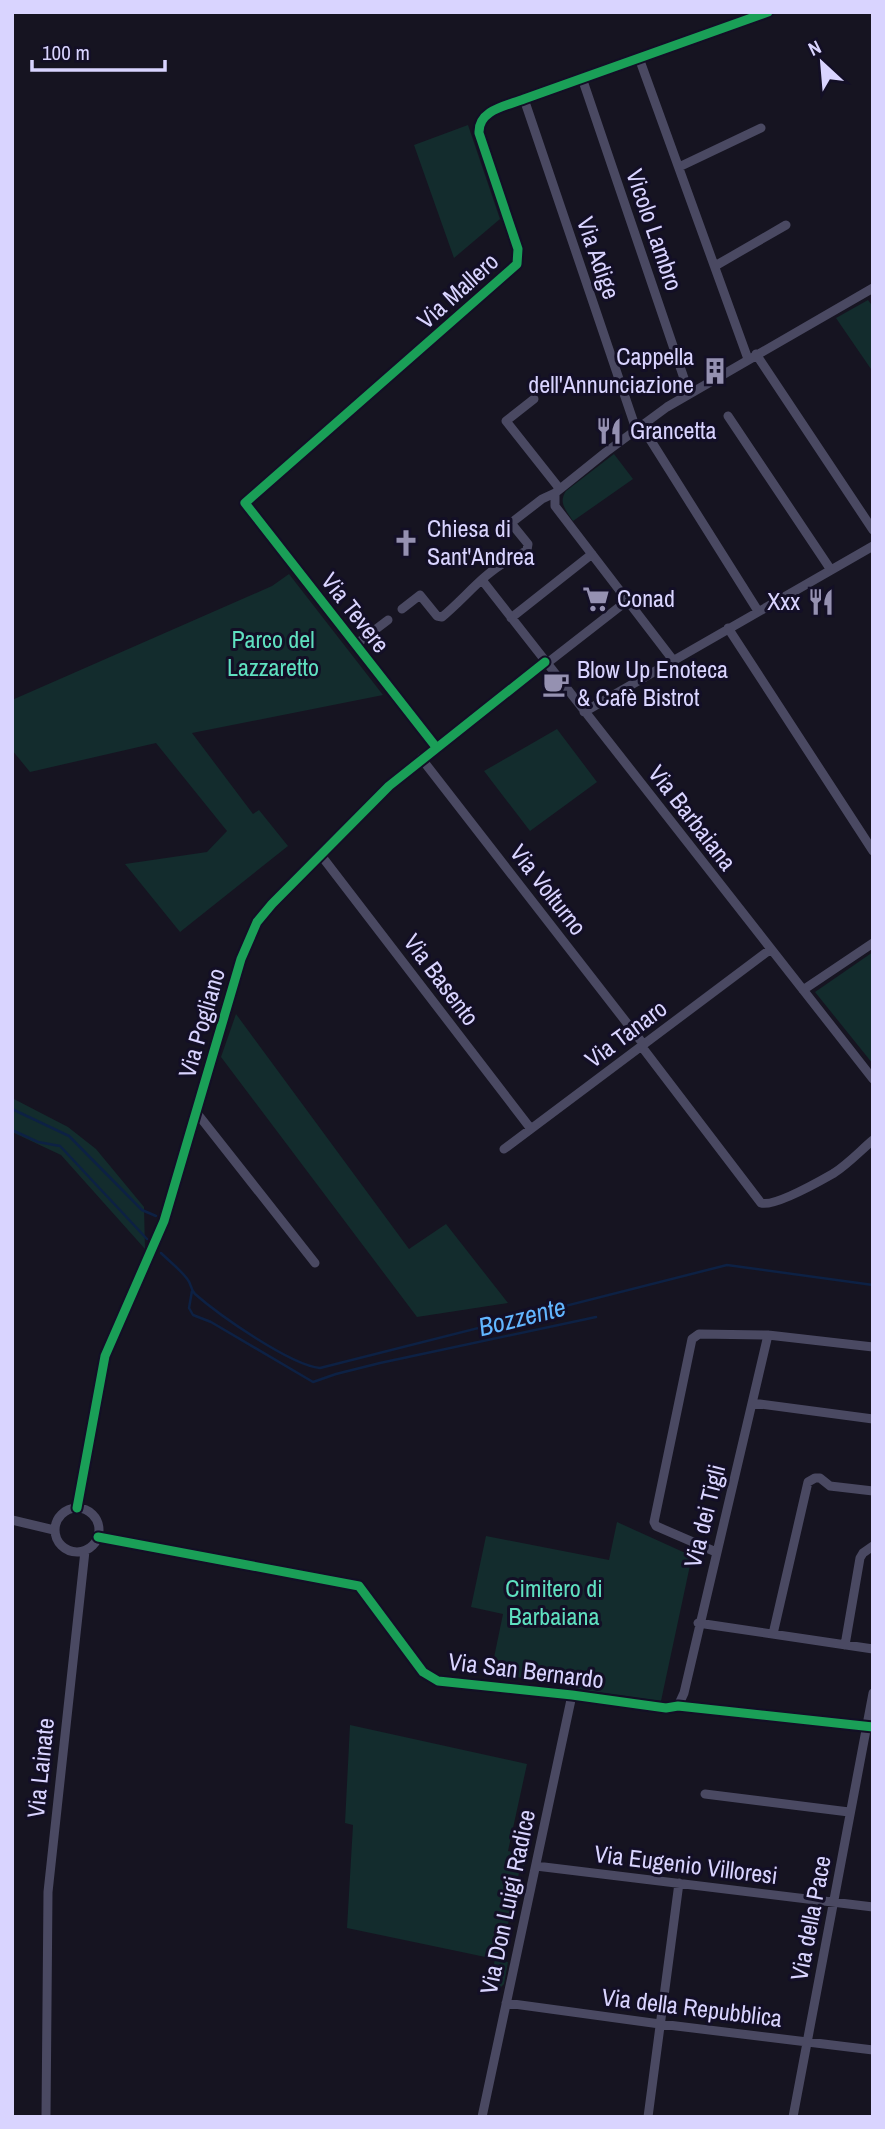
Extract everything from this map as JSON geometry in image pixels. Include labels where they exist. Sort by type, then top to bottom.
[{"type":"street","name":"Via Mallero","points":[[245,503],[515,268],[519,259],[518,249],[478,126],[484,116],[524,99],[768,12]]},
{"type":"street","points":[[639,58],[752,357],[873,530]]},
{"type":"street","name":"Vicolo Lambro","points":[[582,78],[689,393]]},
{"type":"street","name":"Via Adige","points":[[524,99],[638,427],[758,611]]},
{"type":"street","points":[[679,167],[761,128]]},
{"type":"street","points":[[715,265],[786,225]]},
{"type":"street","points":[[402,609],[420,595],[437,617],[440,617],[482,580],[527,550],[528,544],[511,523],[542,499],[557,491],[638,427],[689,393],[873,288]]},
{"type":"street","points":[[534,399],[506,421],[557,491],[555,506],[673,660]]},
{"type":"street","points":[[728,416],[831,570]]},
{"type":"street","name":"Via Tevere","points":[[245,503],[436,747]]},
{"type":"street","points":[[584,712],[873,546]]},
{"type":"street","points":[[511,618],[592,554]]},
{"type":"street","name":"Via Barbaiana","points":[[482,580],[873,1079]]},
{"type":"street","name":"Via Pogliano","points":[[77,1508],[105,1356],[164,1221],[248,940],[263,913],[389,786],[421,758],[623,604],[625,598]]},
{"type":"street","points":[[355,645],[388,620]]},
{"type":"street","points":[[728,628],[873,851]]},
{"type":"street","name":"Via Volturno","points":[[421,758],[761,1203],[766,1205],[777,1202],[834,1172],[873,1140]]},
{"type":"street","name":"Via Basento","points":[[320,854],[531,1129]]},
{"type":"street","points":[[803,990],[873,943]]},
{"type":"street","name":"Via Tanaro","points":[[504,1149],[771,949]]},
{"type":"street","points":[[196,1112],[315,1263]]},
{"type":"street","points":[[716,1552],[656,1526],[654,1522],[692,1339],[699,1334],[768,1335],[873,1347]]},
{"type":"street","name":"Via dei Tigli","points":[[678,1706],[684,1693],[698,1623],[768,1335]]},
{"type":"street","points":[[752,1403],[873,1419]]},
{"type":"street","points":[[773,1634],[808,1482],[815,1478],[830,1486],[873,1491]]},
{"type":"street","points":[[77,1508],[93,1515],[97,1522],[98,1537],[92,1546],[76,1553],[61,1546],[54,1530],[61,1514],[77,1508]]},
{"type":"street","points":[[12,1520],[54,1530]]},
{"type":"street","name":"Via San Bernardo","points":[[98,1537],[359,1586],[429,1678],[438,1681],[666,1708],[678,1706],[869,1727]]},
{"type":"street","points":[[845,1645],[860,1558],[873,1546]]},
{"type":"street","name":"Via Lainate","points":[[46,2117],[48,1882],[85,1551]]},
{"type":"street","points":[[698,1623],[873,1649]]},
{"type":"street","name":"Via della Pace","points":[[793,2117],[849,1812],[869,1727],[873,1693]]},
{"type":"street","name":"Via Don Luigi Radice","points":[[482,2117],[572,1695]]},
{"type":"street","points":[[705,1794],[849,1812]]},
{"type":"street","name":"Via Eugenio Villoresi","points":[[536,1866],[873,1907]]},
{"type":"street","points":[[648,2117],[679,1884]]},
{"type":"street","name":"Via della Repubblica","points":[[506,2003],[660,2025],[873,2050]]},
{"type":"green space","points":[[468,125],[500,219],[454,258],[414,145]]},
{"type":"green space","points":[[868,300],[873,307],[873,372],[836,318]]},
{"type":"green space","points":[[614,454],[633,479],[573,521],[563,503],[566,491]]},
{"type":"green space","name":"Parco del Lazzaretto","points":[[289,574],[383,695],[192,733],[253,814],[259,810],[288,846],[180,932],[125,864],[207,852],[227,831],[156,743],[30,772],[12,750],[12,700],[272,586]]},
{"type":"green space","points":[[557,729],[597,782],[530,831],[484,771]]},
{"type":"green space","points":[[873,952],[873,1064],[815,992]]},
{"type":"green space","points":[[236,1014],[409,1249],[446,1224],[508,1303],[417,1317],[221,1057]]},
{"type":"green space","points":[[12,1098],[68,1127],[96,1149],[144,1207],[145,1249],[61,1155],[12,1132]]},
{"type":"green space","name":"Cimitero di Barbaiana","points":[[617,1522],[692,1556],[661,1701],[491,1672],[503,1614],[471,1607],[486,1536],[609,1560]]},
{"type":"green space","points":[[350,1725],[527,1764],[508,1851],[527,1855],[522,1872],[519,1873],[502,1952],[496,1953],[495,1959],[347,1928],[353,1825],[345,1823]]},
{"type":"green space","points":[[495,1959],[508,1962],[504,1984],[500,1988],[489,1988]]},
{"type":"waterway","points":[[12,1109],[69,1136],[142,1210],[156,1216]]},
{"type":"waterway","name":"Bozzente","points":[[12,1130],[38,1142],[60,1146],[147,1239]]},
{"type":"waterway","name":"Bozzente","points":[[161,1253],[185,1276],[195,1294],[220,1314],[274,1349],[307,1365],[320,1368],[727,1265],[873,1285]]},
{"type":"waterway","name":"Bozzente","points":[[192,1291],[189,1308],[193,1315],[211,1322],[313,1382],[380,1363],[596,1317]]},
{"type":"cycle path","points":[[436,747],[245,503],[517,264],[518,249],[479,133],[480,125],[488,114],[768,12]]},
{"type":"cycle path","points":[[77,1508],[105,1356],[164,1221],[241,959],[257,922],[389,786],[545,662]]},
{"type":"cycle path","points":[[98,1537],[359,1586],[423,1672],[438,1681],[666,1708],[678,1706],[873,1727]]},
{"type":"place","name":"Cappella dell'Annunciazione","points":[[715,371]]},
{"type":"place","name":"Grancetta","points":[[609,431]]},
{"type":"place","name":"Chiesa di Sant'Andrea","points":[[406,543]]},
{"type":"place","name":"Conad","points":[[596,599]]},
{"type":"place","name":"Xxx","points":[[821,602]]},
{"type":"place","name":"Blow Up Enoteca & Cafè Bistrot","points":[[556,684]]}]
